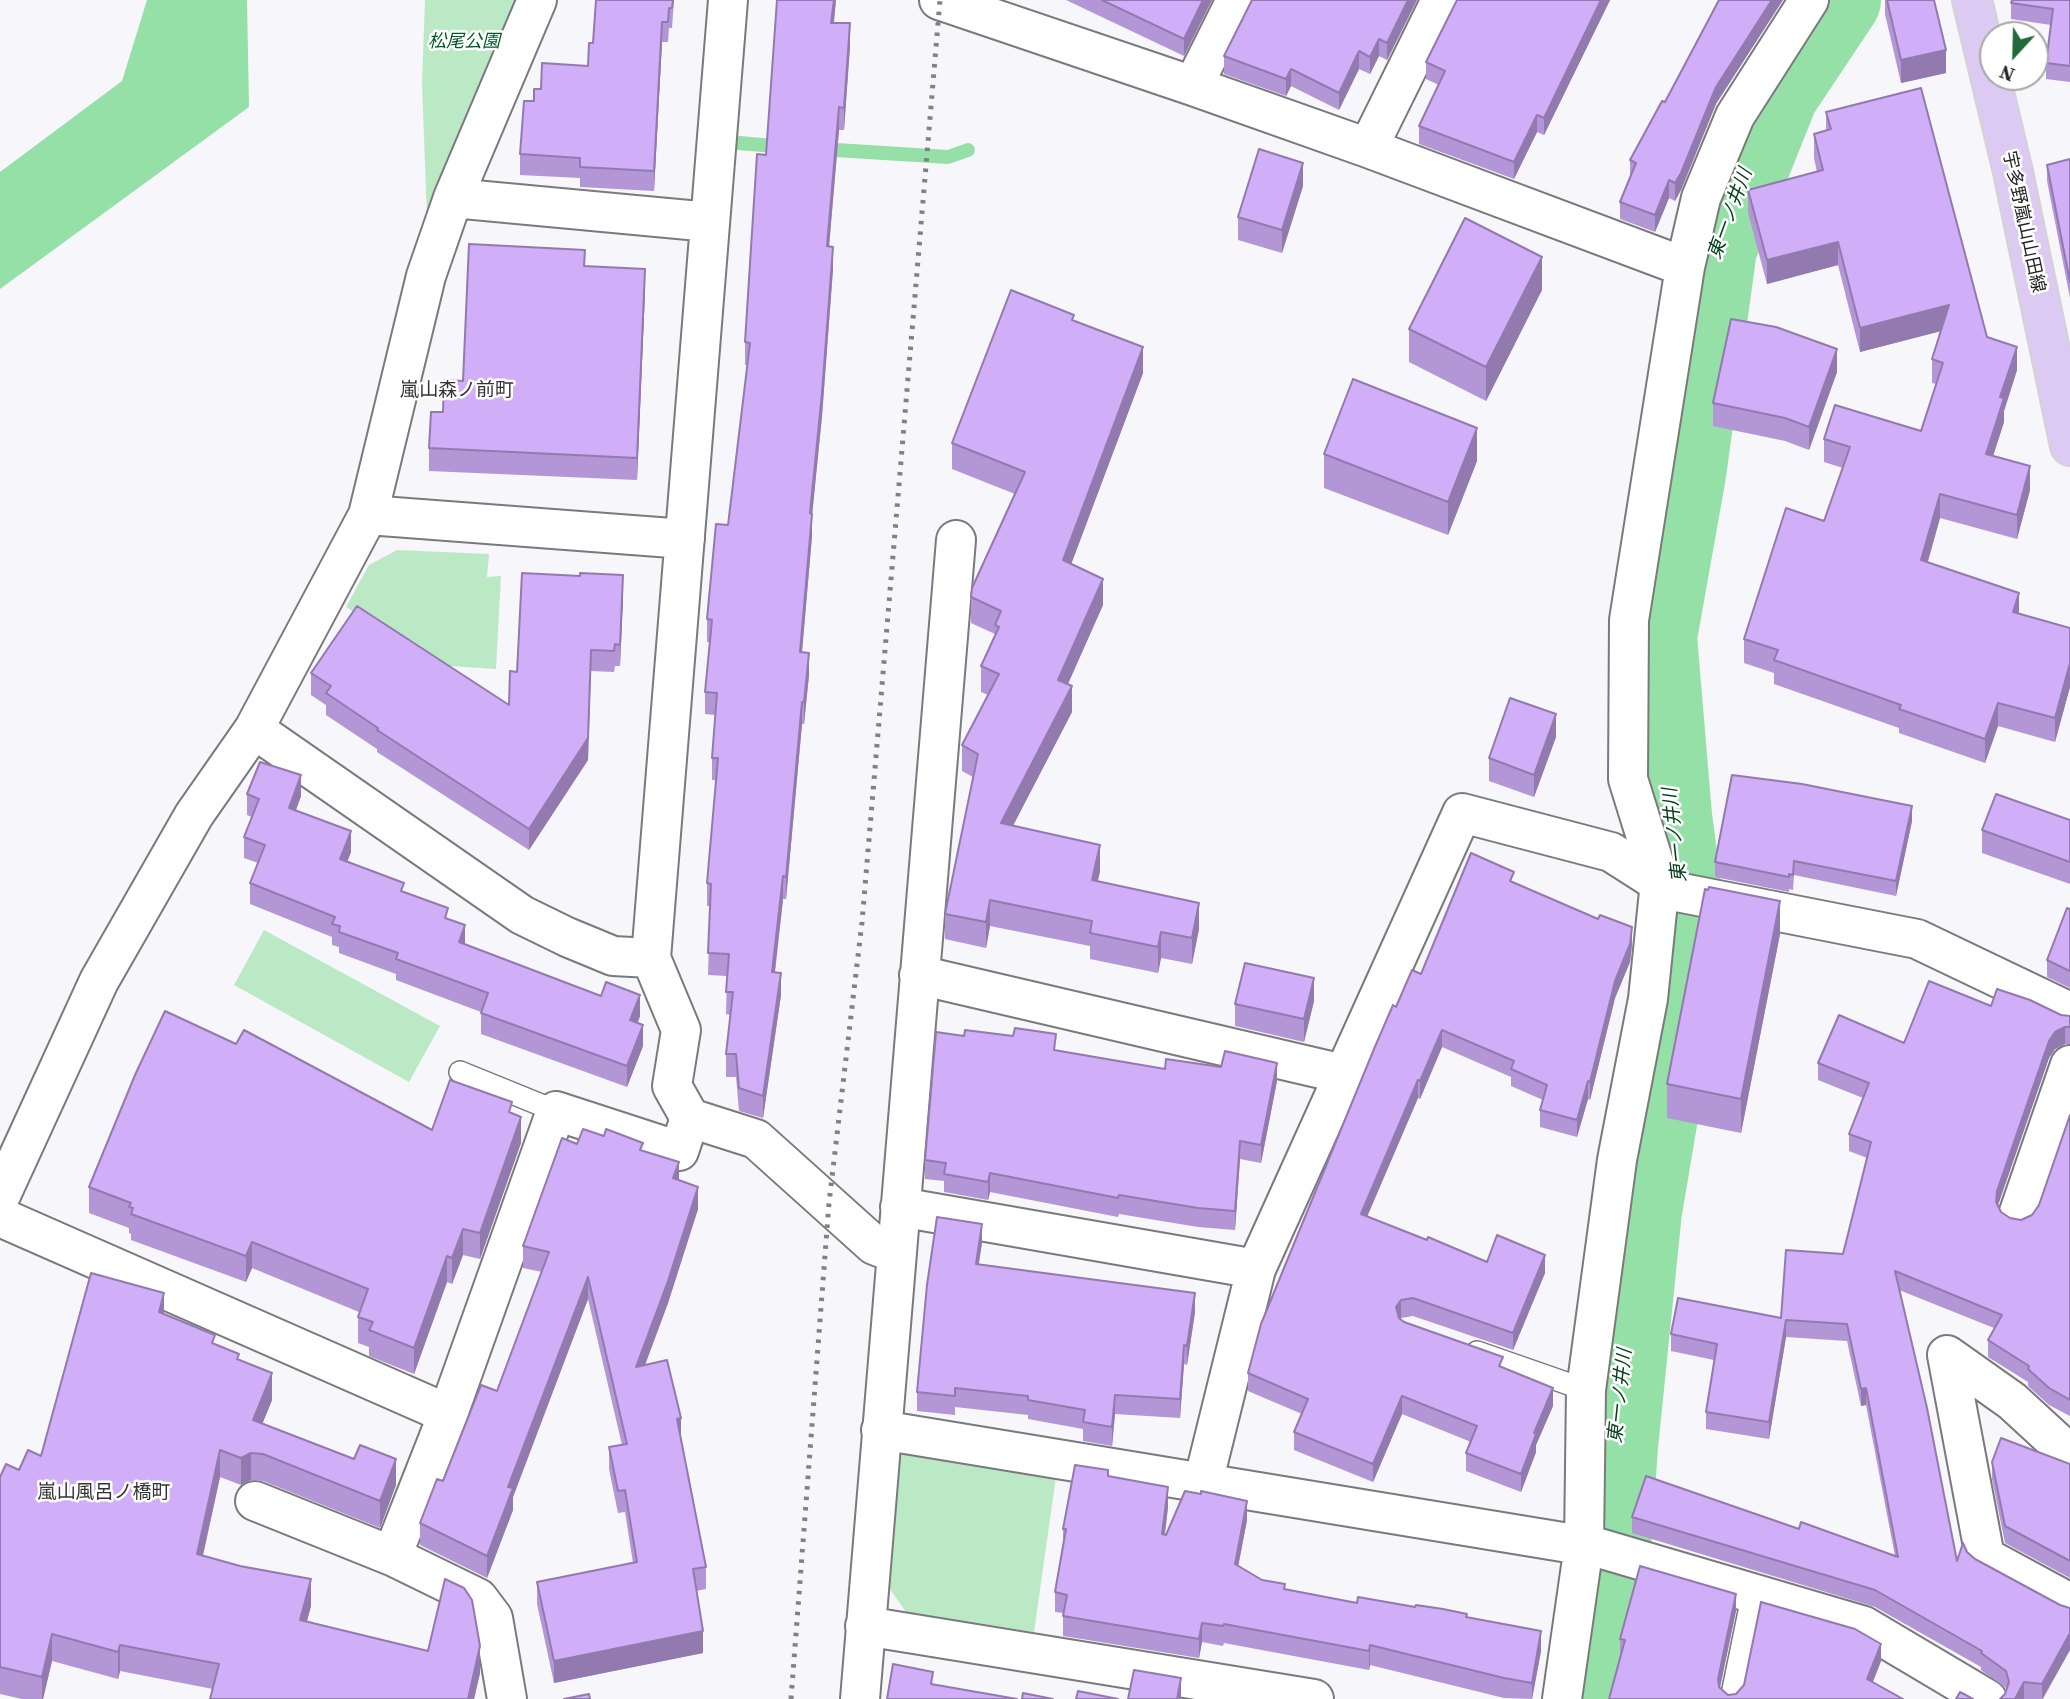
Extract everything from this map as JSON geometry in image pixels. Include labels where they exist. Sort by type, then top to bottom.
[{"type":"main road","name":"宇多野嵐山山田線","points":[[1972,0],[2063,371],[2070,446]]},
{"type":"street","points":[[0,1197],[99,981],[194,815],[254,729],[368,515],[426,276],[453,198],[537,0]]},
{"type":"street","points":[[727,0],[651,958],[681,1030],[672,1086],[690,1118],[756,1139],[874,1245],[897,1254]]},
{"type":"street","points":[[939,0],[1015,12],[1193,86],[1368,148],[1685,267]]},
{"type":"street","points":[[1193,86],[1236,0]]},
{"type":"street","points":[[1368,148],[1441,0]]},
{"type":"street","points":[[1562,1699],[1604,1549],[1586,1390],[1617,1160],[1648,999],[1677,890],[1628,779],[1629,620],[1685,267],[1701,198],[1735,116],[1809,0]]},
{"type":"street","points":[[453,198],[710,222]]},
{"type":"street","points":[[368,515],[685,539]]},
{"type":"street","points":[[860,1699],[956,540]]},
{"type":"street","points":[[254,729],[522,915],[613,956],[651,958]]},
{"type":"street","points":[[1203,1483],[1256,1269],[1462,813],[1611,852],[1677,890],[1917,939],[2070,1012]]},
{"type":"street","points":[[919,975],[1343,1074]]},
{"type":"street","points":[[2018,1216],[2070,1065]]},
{"type":"street","points":[[392,1556],[448,1414],[556,1111],[679,1151],[690,1118]]},
{"type":"street","points":[[900,1207],[1256,1269]]},
{"type":"street","points":[[0,1217],[448,1414]]},
{"type":"street","points":[[2070,1452],[2012,1401],[1947,1355],[1985,1557],[2070,1603]]},
{"type":"street","points":[[881,1430],[1604,1549],[1864,1626],[1987,1699]]},
{"type":"street","points":[[255,1501],[392,1556],[478,1598],[493,1618],[507,1699]]},
{"type":"street","points":[[865,1626],[1314,1699]]},
{"type":"lane","points":[[460,1072],[556,1111]]},
{"type":"lane","points":[[1460,1345],[1586,1390]]},
{"type":"lane","points":[[1731,1699],[1754,1592]]},
{"type":"green space","name":"松尾公園","points":[[425,0],[527,0],[427,218],[422,83]]},
{"type":"green space","points":[[397,550],[489,554],[487,577],[501,576],[496,669],[434,665],[346,607],[369,565]]},
{"type":"green space","points":[[264,930],[440,1026],[409,1082],[234,985]]},
{"type":"green space","points":[[897,1444],[1057,1470],[1034,1632],[906,1612],[887,1585]]},
{"type":"shaded area","points":[[147,0],[247,0],[249,107],[0,289],[0,172],[122,81]]},
{"type":"building","points":[[596,0],[673,0],[672,8],[669,8],[668,22],[662,22],[654,171],[580,167],[580,158],[520,154],[524,101],[534,101],[534,89],[541,89],[542,63],[588,66],[589,43],[593,43]]},
{"type":"building","points":[[777,0],[834,0],[831,23],[850,23],[844,108],[839,107],[827,246],[833,247],[800,652],[809,653],[786,877],[783,876],[772,972],[781,973],[763,1096],[739,1088],[736,1054],[726,1054],[733,992],[726,992],[729,954],[708,953],[711,884],[707,883],[718,758],[712,758],[717,693],[705,692],[712,620],[707,619],[716,524],[728,525],[750,343],[745,342],[757,154],[766,155]]},
{"type":"building","points":[[1102,0],[1203,0],[1184,39]]},
{"type":"building","points":[[1252,0],[1408,0],[1387,43],[1379,39],[1370,57],[1359,51],[1339,93],[1291,69],[1286,79],[1224,56]]},
{"type":"building","points":[[1457,0],[1601,0],[1544,118],[1537,115],[1514,162],[1419,126],[1445,71],[1426,62]]},
{"type":"building","points":[[1719,0],[1772,0],[1716,87],[1681,173],[1675,183],[1669,180],[1655,215],[1620,202],[1636,163],[1630,160],[1662,101],[1665,102]]},
{"type":"building","points":[[1887,0],[1934,0],[1946,50],[1901,60]]},
{"type":"building","points":[[2012,0],[2070,0],[2070,66],[2049,63],[2053,9],[2011,3]]},
{"type":"building","points":[[1921,88],[1987,337],[2017,347],[2000,397],[2004,398],[1986,454],[2030,466],[2017,515],[1940,494],[1921,560],[2019,593],[2013,612],[2070,628],[2070,663],[2055,718],[1998,703],[1985,739],[1899,709],[1901,705],[1774,660],[1778,650],[1744,639],[1786,508],[1824,521],[1850,447],[1824,439],[1835,405],[1921,431],[1943,363],[1932,359],[1949,305],[1860,328],[1838,242],[1767,260],[1748,190],[1823,170],[1814,134],[1831,129],[1826,112]]},
{"type":"building","points":[[1259,149],[1303,163],[1282,230],[1238,217]]},
{"type":"building","points":[[2070,159],[2070,282],[2047,165]]},
{"type":"building","points":[[1465,218],[1542,257],[1486,367],[1409,329]]},
{"type":"building","points":[[469,244],[585,250],[584,266],[645,269],[637,458],[429,448],[431,412],[443,412],[444,380],[463,381]]},
{"type":"building","points":[[1011,290],[1074,315],[1072,320],[1143,347],[1063,560],[1103,579],[1058,680],[1072,686],[1001,823],[1100,845],[1092,880],[1199,903],[1192,938],[1161,932],[1158,947],[1090,933],[1092,921],[990,900],[986,922],[945,914],[978,754],[962,745],[999,674],[981,666],[999,627],[995,625],[1001,611],[971,597],[972,588],[1025,472],[952,443]]},
{"type":"building","points":[[1731,319],[1776,327],[1837,349],[1809,427],[1785,418],[1713,403]]},
{"type":"building","points":[[1353,379],[1477,428],[1448,502],[1324,454]]},
{"type":"building","points":[[522,573],[623,575],[620,645],[615,644],[614,651],[591,650],[588,738],[529,829],[377,730],[378,728],[326,693],[331,686],[311,673],[357,606],[509,705],[510,671],[517,672]]},
{"type":"building","points":[[1510,698],[1556,714],[1534,775],[1489,758]]},
{"type":"building","points":[[260,762],[301,775],[289,808],[351,831],[340,859],[404,883],[401,891],[448,908],[445,918],[465,925],[459,942],[601,996],[606,982],[640,995],[630,1020],[643,1025],[627,1066],[481,1013],[488,993],[396,959],[398,953],[339,932],[340,926],[332,924],[335,917],[250,883],[265,845],[244,837],[259,799],[247,794]]},
{"type":"building","points":[[1732,775],[1802,784],[1912,806],[1896,881],[1794,861],[1793,875],[1789,874],[1789,877],[1715,862]]},
{"type":"building","points":[[1996,794],[2070,820],[2070,862],[1982,830]]},
{"type":"building","points":[[1471,853],[1514,872],[1510,881],[1598,919],[1600,915],[1632,927],[1630,944],[1615,981],[1590,1082],[1588,1081],[1577,1120],[1540,1110],[1547,1085],[1511,1069],[1514,1061],[1442,1030],[1361,1214],[1427,1240],[1428,1237],[1487,1262],[1497,1235],[1545,1255],[1513,1333],[1413,1298],[1401,1300],[1396,1307],[1399,1318],[1404,1322],[1503,1357],[1499,1366],[1553,1388],[1534,1433],[1536,1434],[1521,1474],[1466,1453],[1477,1426],[1402,1396],[1373,1464],[1294,1432],[1308,1399],[1248,1373],[1261,1324],[1374,1049],[1412,970],[1421,974]]},
{"type":"building","points":[[1709,887],[1780,901],[1741,1099],[1667,1084],[1705,889],[1708,890]]},
{"type":"building","points":[[2067,908],[2070,909],[2070,971],[2047,960]]},
{"type":"building","points":[[1245,963],[1314,978],[1304,1019],[1235,1004]]},
{"type":"building","points":[[1929,981],[1991,1006],[1997,989],[2030,1000],[2061,1015],[2070,1016],[2070,1027],[2055,1032],[2049,1041],[1997,1191],[1996,1202],[2001,1212],[2010,1218],[2021,1220],[2032,1215],[2039,1205],[2070,1115],[2070,1400],[2049,1388],[2028,1369],[2029,1366],[1988,1340],[2002,1315],[1895,1271],[1927,1408],[1957,1561],[1963,1543],[1967,1552],[1975,1559],[2070,1608],[2070,1633],[2042,1684],[2024,1682],[2015,1699],[2000,1699],[2009,1682],[2006,1671],[1981,1653],[1982,1651],[1875,1590],[1632,1517],[1646,1476],[1799,1529],[1801,1522],[1898,1557],[1866,1388],[1861,1389],[1847,1324],[1786,1320],[1769,1422],[1706,1412],[1717,1344],[1671,1334],[1678,1298],[1781,1318],[1786,1250],[1843,1254],[1871,1142],[1849,1134],[1869,1083],[1818,1063],[1839,1015],[1904,1043]]},
{"type":"building","points":[[165,1011],[236,1044],[244,1030],[432,1130],[450,1080],[512,1102],[509,1112],[521,1117],[480,1233],[463,1229],[452,1258],[447,1256],[414,1348],[369,1330],[373,1322],[358,1317],[368,1289],[252,1242],[246,1256],[131,1214],[131,1203],[89,1187],[135,1075]]},
{"type":"building","points":[[1015,1028],[1056,1034],[1054,1050],[1165,1069],[1166,1059],[1221,1067],[1225,1051],[1277,1063],[1261,1145],[1240,1141],[1235,1211],[1119,1195],[1118,1198],[990,1173],[988,1182],[944,1174],[946,1163],[925,1160],[936,1032],[964,1036],[965,1030],[1013,1036]]},
{"type":"building","points":[[583,1129],[604,1136],[606,1129],[643,1143],[640,1150],[679,1162],[673,1178],[698,1187],[668,1281],[636,1367],[667,1360],[681,1418],[677,1419],[706,1567],[693,1569],[703,1631],[554,1661],[537,1582],[637,1562],[625,1490],[618,1491],[609,1447],[627,1444],[588,1277],[508,1487],[513,1488],[487,1556],[420,1523],[437,1479],[443,1481],[481,1385],[497,1391],[549,1252],[523,1246],[562,1138],[577,1144]]},
{"type":"building","points":[[937,1217],[982,1224],[976,1264],[1195,1293],[1187,1346],[1184,1345],[1180,1399],[1115,1395],[1112,1427],[1083,1422],[1085,1410],[1028,1400],[1028,1396],[955,1388],[955,1396],[917,1392],[927,1285]]},
{"type":"building","points":[[91,1273],[164,1293],[159,1312],[215,1335],[212,1343],[239,1354],[237,1359],[272,1373],[253,1420],[354,1459],[360,1445],[396,1459],[380,1501],[263,1454],[251,1453],[241,1458],[220,1450],[197,1554],[240,1566],[311,1579],[300,1620],[428,1651],[445,1579],[464,1588],[472,1600],[480,1646],[468,1699],[210,1699],[219,1664],[120,1645],[118,1652],[52,1634],[42,1677],[0,1667],[0,1477],[6,1464],[19,1470],[28,1450],[41,1456]]},
{"type":"building","points":[[2001,1438],[2070,1464],[2070,1561],[2005,1526],[1992,1462]]},
{"type":"building","points":[[1075,1465],[1108,1470],[1108,1476],[1168,1487],[1162,1534],[1166,1535],[1185,1491],[1201,1494],[1201,1491],[1247,1501],[1235,1564],[1262,1580],[1285,1584],[1284,1589],[1357,1603],[1358,1597],[1443,1609],[1467,1614],[1466,1617],[1541,1631],[1532,1683],[1370,1645],[1369,1651],[1224,1624],[1202,1623],[1199,1639],[1063,1616],[1067,1595],[1055,1592]]},
{"type":"building","points":[[1640,1566],[1736,1594],[1718,1679],[1719,1687],[1728,1695],[1736,1694],[1744,1685],[1761,1602],[1855,1629],[1881,1644],[1867,1679],[1903,1699],[1609,1699],[1625,1640],[1620,1639]]},
{"type":"building","points":[[893,1664],[933,1672],[931,1684],[1017,1699],[887,1699]]},
{"type":"building","points":[[1134,1670],[1181,1678],[1177,1699],[1128,1699]]},
{"type":"building","points":[[1078,1691],[1118,1699],[1076,1699]]},
{"type":"building","points":[[1960,1692],[1973,1699],[1956,1699]]},
{"type":"building","points":[[1023,1693],[1053,1699],[1022,1699]]},
{"type":"building","points":[[589,1694],[590,1699],[564,1699]]},
{"type":"waterway","name":"東一ノ井川","points":[[1590,1699],[1604,1621],[1616,1446],[1640,1211],[1686,939],[1670,816],[1655,637],[1684,474],[1715,248],[1777,93],[1839,0]]},
{"type":"waterway","points":[[739,143],[786,147]]},
{"type":"waterway","points":[[820,149],[948,157],[968,150]]},
{"type":"railway","points":[[791,1699],[829,1203],[862,922],[940,0]]},
{"type":"district","name":"嵐山森ノ前町","points":[[457,391]]},
{"type":"district","name":"嵐山風呂ノ橋町","points":[[104,1493]]}]
